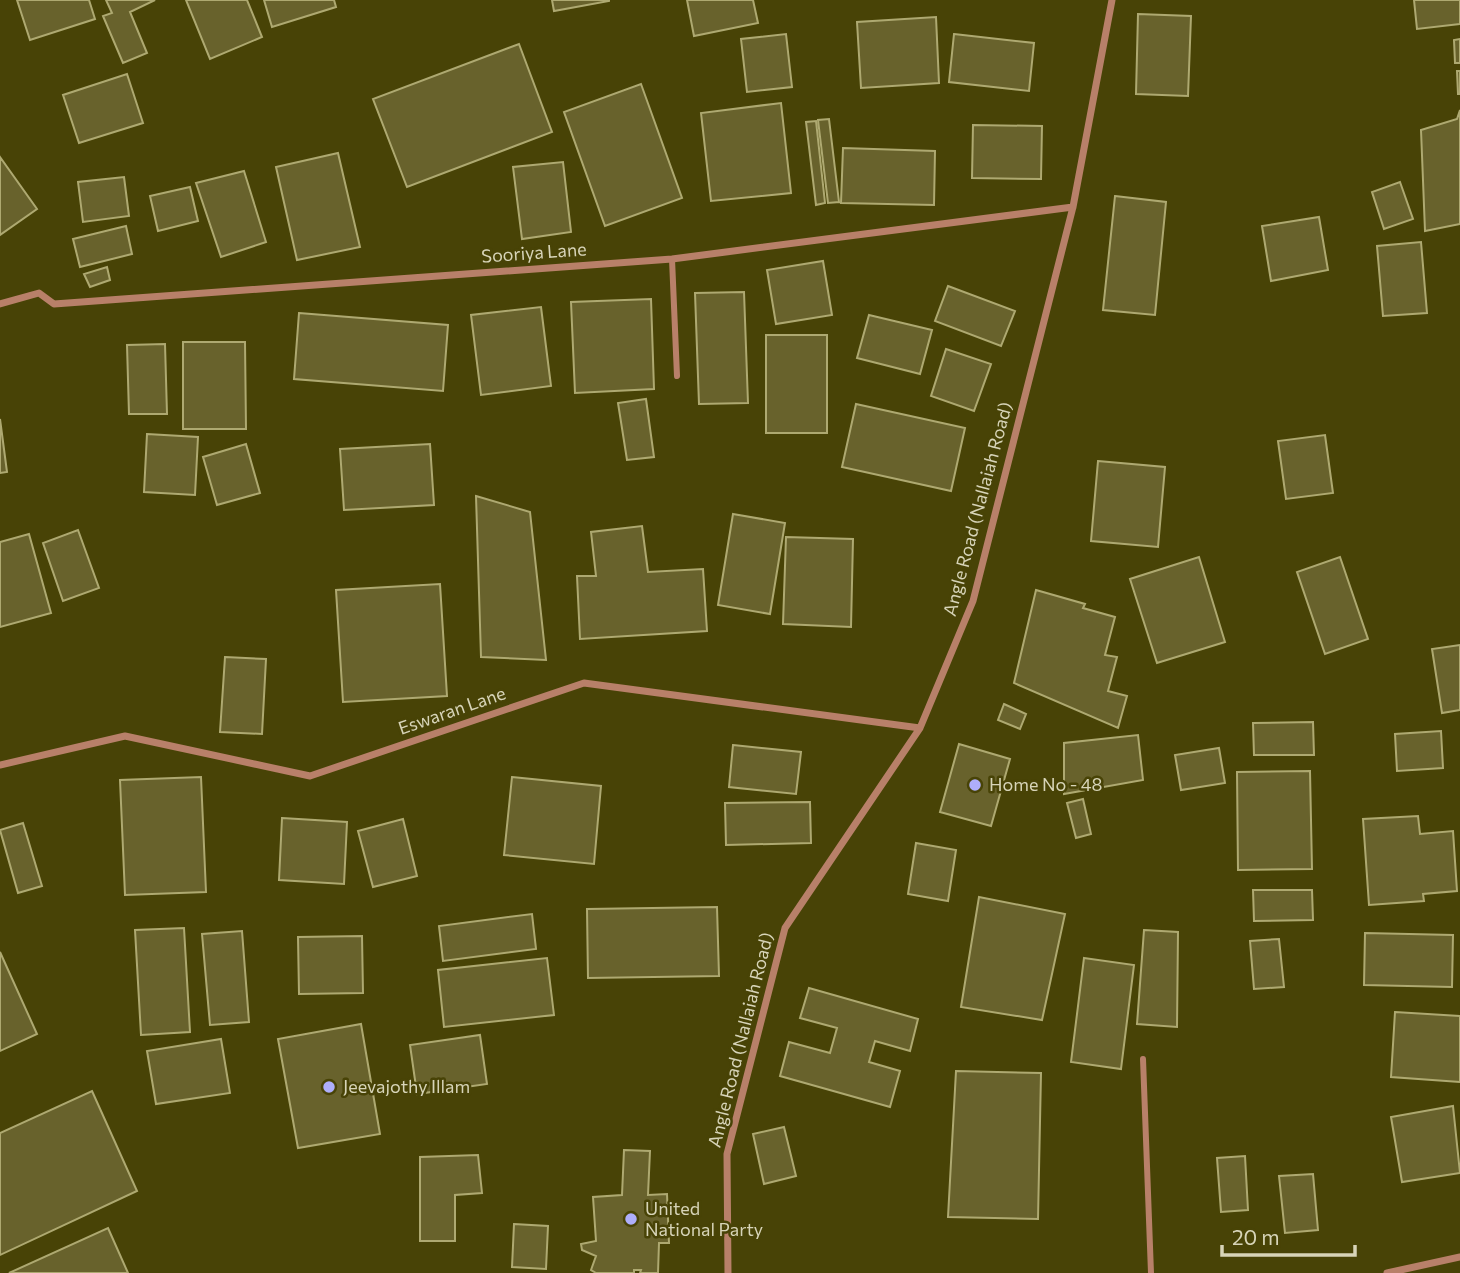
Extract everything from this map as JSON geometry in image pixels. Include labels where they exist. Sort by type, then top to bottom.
[{"type":"street","name":"Angle Road (Nallaiah Road)","points":[[728,1273],[727,1154],[785,928],[920,728],[973,601],[1073,207],[1112,0]]},
{"type":"street","name":"Sooriya Lane","points":[[0,304],[39,293],[54,304],[672,259],[1073,207]]},
{"type":"street","points":[[672,259],[677,376]]},
{"type":"street","name":"Eswaran Lane","points":[[0,765],[125,736],[310,776],[584,683],[920,728]]},
{"type":"street","points":[[1143,1059],[1151,1273]]},
{"type":"street","points":[[1387,1273],[1460,1257]]},
{"type":"building","points":[[17,0],[89,0],[95,19],[30,40]]},
{"type":"building","points":[[106,0],[155,0],[130,12],[147,53],[123,63],[103,16],[112,13]]},
{"type":"building","points":[[186,0],[247,0],[262,37],[210,59]]},
{"type":"building","points":[[264,0],[334,0],[336,7],[272,27]]},
{"type":"building","points":[[552,0],[609,0],[609,1],[554,11]]},
{"type":"building","points":[[687,0],[753,0],[758,23],[694,36]]},
{"type":"building","points":[[1414,0],[1460,0],[1460,24],[1417,29]]},
{"type":"building","points":[[1138,14],[1191,16],[1188,96],[1136,94]]},
{"type":"building","points":[[936,17],[939,83],[861,88],[857,22]]},
{"type":"building","points":[[786,34],[792,87],[747,92],[741,39]]},
{"type":"building","points":[[954,34],[1034,43],[1029,91],[949,82]]},
{"type":"building","points":[[1460,39],[1460,63],[1455,63],[1454,40]]},
{"type":"building","points":[[519,44],[552,132],[407,187],[373,99]]},
{"type":"building","points":[[1457,71],[1460,71],[1460,94],[1458,94]]},
{"type":"building","points":[[127,74],[143,123],[79,143],[63,95]]},
{"type":"building","points":[[641,84],[682,198],[605,226],[564,112]]},
{"type":"building","points":[[781,103],[791,193],[711,201],[701,113]]},
{"type":"building","points":[[1460,110],[1460,224],[1425,231],[1421,130],[1457,119]]},
{"type":"building","points":[[829,119],[839,202],[828,203],[818,120]]},
{"type":"building","points":[[816,121],[825,203],[816,205],[806,122]]},
{"type":"building","points":[[973,125],[1042,126],[1041,179],[972,178]]},
{"type":"building","points":[[843,148],[935,151],[934,205],[841,203]]},
{"type":"building","points":[[338,153],[360,247],[297,260],[276,167]]},
{"type":"building","points":[[0,157],[37,209],[0,235]]},
{"type":"building","points":[[563,162],[571,232],[522,239],[513,167]]},
{"type":"building","points":[[244,171],[266,242],[221,257],[196,183]]},
{"type":"building","points":[[124,177],[129,216],[83,222],[78,182]]},
{"type":"building","points":[[1400,182],[1413,219],[1384,229],[1372,192]]},
{"type":"building","points":[[190,187],[198,221],[158,231],[150,196]]},
{"type":"building","points":[[1115,196],[1166,202],[1155,315],[1103,310]]},
{"type":"building","points":[[1319,217],[1328,270],[1271,281],[1262,226]]},
{"type":"building","points":[[126,226],[132,254],[80,267],[73,239]]},
{"type":"building","points":[[1421,242],[1427,313],[1383,316],[1377,246]]},
{"type":"building","points":[[823,261],[832,315],[776,324],[767,270]]},
{"type":"building","points":[[107,267],[110,280],[90,287],[84,274]]},
{"type":"building","points":[[948,286],[1015,311],[1001,346],[935,321]]},
{"type":"building","points":[[744,292],[748,403],[699,404],[695,293]]},
{"type":"building","points":[[651,299],[654,389],[575,393],[571,302]]},
{"type":"building","points":[[541,307],[551,386],[481,395],[471,315]]},
{"type":"building","points":[[299,313],[448,325],[443,391],[294,379]]},
{"type":"building","points":[[869,315],[932,330],[920,374],[857,358]]},
{"type":"building","points":[[766,335],[827,335],[827,433],[766,433]]},
{"type":"building","points":[[183,342],[245,342],[246,429],[183,429]]},
{"type":"building","points":[[165,344],[167,414],[129,414],[127,345]]},
{"type":"building","points":[[946,349],[991,364],[974,411],[931,396]]},
{"type":"building","points":[[646,399],[654,457],[627,460],[618,403]]},
{"type":"building","points":[[856,404],[965,428],[951,491],[842,467]]},
{"type":"building","points":[[0,419],[7,472],[0,473]]},
{"type":"building","points":[[147,434],[198,437],[195,495],[144,492]]},
{"type":"building","points":[[1325,435],[1333,493],[1286,499],[1278,441]]},
{"type":"building","points":[[246,444],[260,493],[217,505],[203,457]]},
{"type":"building","points":[[430,444],[434,505],[344,510],[340,449]]},
{"type":"building","points":[[1098,461],[1165,467],[1158,547],[1091,541]]},
{"type":"building","points":[[476,496],[530,512],[546,660],[481,657]]},
{"type":"building","points":[[733,514],[785,523],[770,614],[718,605]]},
{"type":"building","points":[[642,526],[648,572],[703,569],[707,631],[580,639],[577,576],[596,576],[591,532]]},
{"type":"building","points":[[78,530],[99,588],[63,601],[43,543]]},
{"type":"building","points":[[29,534],[51,613],[0,627],[0,542]]},
{"type":"building","points":[[786,537],[853,539],[851,627],[783,624]]},
{"type":"building","points":[[1199,557],[1225,642],[1157,663],[1130,579]]},
{"type":"building","points":[[1340,557],[1368,639],[1325,654],[1297,572]]},
{"type":"building","points":[[440,584],[447,696],[343,702],[336,590]]},
{"type":"building","points":[[1036,590],[1085,604],[1083,608],[1115,617],[1105,655],[1117,657],[1108,691],[1127,696],[1118,728],[1014,683]]},
{"type":"building","points":[[1460,645],[1460,710],[1442,713],[1432,649]]},
{"type":"building","points":[[225,657],[266,659],[262,734],[220,732]]},
{"type":"building","points":[[1004,704],[1026,714],[1020,729],[998,720]]},
{"type":"building","points":[[1313,722],[1314,755],[1254,755],[1253,723]]},
{"type":"building","points":[[1441,731],[1443,768],[1397,771],[1395,734]]},
{"type":"building","points":[[1138,735],[1143,780],[1064,794],[1064,743]]},
{"type":"building","name":"Home No - 48","points":[[959,744],[1010,759],[991,826],[940,812]]},
{"type":"building","points":[[733,745],[801,752],[796,794],[729,787]]},
{"type":"building","points":[[1219,748],[1225,783],[1181,790],[1175,755]]},
{"type":"building","points":[[1310,771],[1312,869],[1238,870],[1237,772]]},
{"type":"building","points":[[201,777],[206,892],[125,895],[120,780]]},
{"type":"building","points":[[512,777],[601,786],[594,864],[504,855]]},
{"type":"building","points":[[1083,799],[1091,834],[1076,838],[1067,803]]},
{"type":"building","points":[[810,802],[811,843],[726,845],[725,803]]},
{"type":"building","points":[[1418,816],[1420,834],[1453,831],[1457,891],[1423,894],[1424,901],[1369,905],[1363,819]]},
{"type":"building","points":[[282,818],[347,822],[344,884],[279,880]]},
{"type":"building","points":[[403,819],[417,876],[373,887],[358,831]]},
{"type":"building","points":[[23,823],[42,886],[18,893],[0,830]]},
{"type":"building","points":[[916,843],[956,850],[948,901],[908,894]]},
{"type":"building","points":[[1253,890],[1312,890],[1313,920],[1254,921]]},
{"type":"building","points":[[979,897],[1065,914],[1042,1020],[961,1007]]},
{"type":"building","points":[[717,907],[719,976],[588,978],[587,909]]},
{"type":"building","points":[[532,914],[536,949],[443,961],[439,926]]},
{"type":"building","points":[[184,928],[190,1032],[141,1035],[135,930]]},
{"type":"building","points":[[1144,930],[1178,932],[1177,1027],[1137,1024]]},
{"type":"building","points":[[242,931],[249,1022],[210,1025],[202,934]]},
{"type":"building","points":[[1365,933],[1453,935],[1452,987],[1364,985]]},
{"type":"building","points":[[362,936],[363,993],[299,994],[298,937]]},
{"type":"building","points":[[1279,939],[1284,987],[1254,989],[1250,941]]},
{"type":"building","points":[[0,952],[37,1034],[0,1051]]},
{"type":"building","points":[[547,958],[554,1015],[444,1027],[438,970]]},
{"type":"building","points":[[1084,958],[1134,965],[1121,1069],[1071,1062]]},
{"type":"building","points":[[809,988],[918,1019],[910,1051],[875,1041],[869,1062],[900,1071],[890,1107],[780,1076],[789,1042],[830,1053],[837,1028],[800,1018]]},
{"type":"building","points":[[1395,1012],[1460,1016],[1460,1082],[1391,1077]]},
{"type":"building","name":"Jeevajothy Illam","points":[[361,1024],[380,1134],[298,1148],[278,1039]]},
{"type":"building","points":[[480,1035],[487,1084],[417,1094],[410,1045]]},
{"type":"building","points":[[221,1039],[230,1093],[156,1104],[147,1051]]},
{"type":"building","points":[[956,1071],[1041,1073],[1038,1219],[948,1217]]},
{"type":"building","points":[[92,1091],[137,1191],[0,1255],[0,1133]]},
{"type":"building","points":[[1453,1106],[1460,1173],[1402,1182],[1391,1117]]},
{"type":"building","points":[[784,1127],[796,1176],[764,1184],[753,1134]]},
{"type":"building","name":"United National Party","points":[[624,1150],[650,1151],[648,1195],[667,1194],[669,1243],[659,1243],[658,1273],[640,1273],[641,1270],[634,1270],[634,1273],[596,1273],[591,1270],[596,1256],[582,1250],[581,1244],[596,1241],[593,1197],[622,1195]]},
{"type":"building","points":[[478,1155],[482,1193],[455,1195],[455,1241],[420,1241],[420,1157]]},
{"type":"building","points":[[1245,1156],[1248,1210],[1221,1212],[1217,1158]]},
{"type":"building","points":[[1313,1174],[1318,1230],[1285,1233],[1279,1176]]},
{"type":"building","points":[[514,1224],[548,1226],[546,1269],[512,1267]]},
{"type":"building","points":[[108,1228],[128,1273],[9,1273]]},
{"type":"place","name":"Home No - 48","points":[[975,785]]},
{"type":"place","name":"Jeevajothy Illam","points":[[329,1087]]},
{"type":"place","name":"United National Party","points":[[631,1219]]}]
